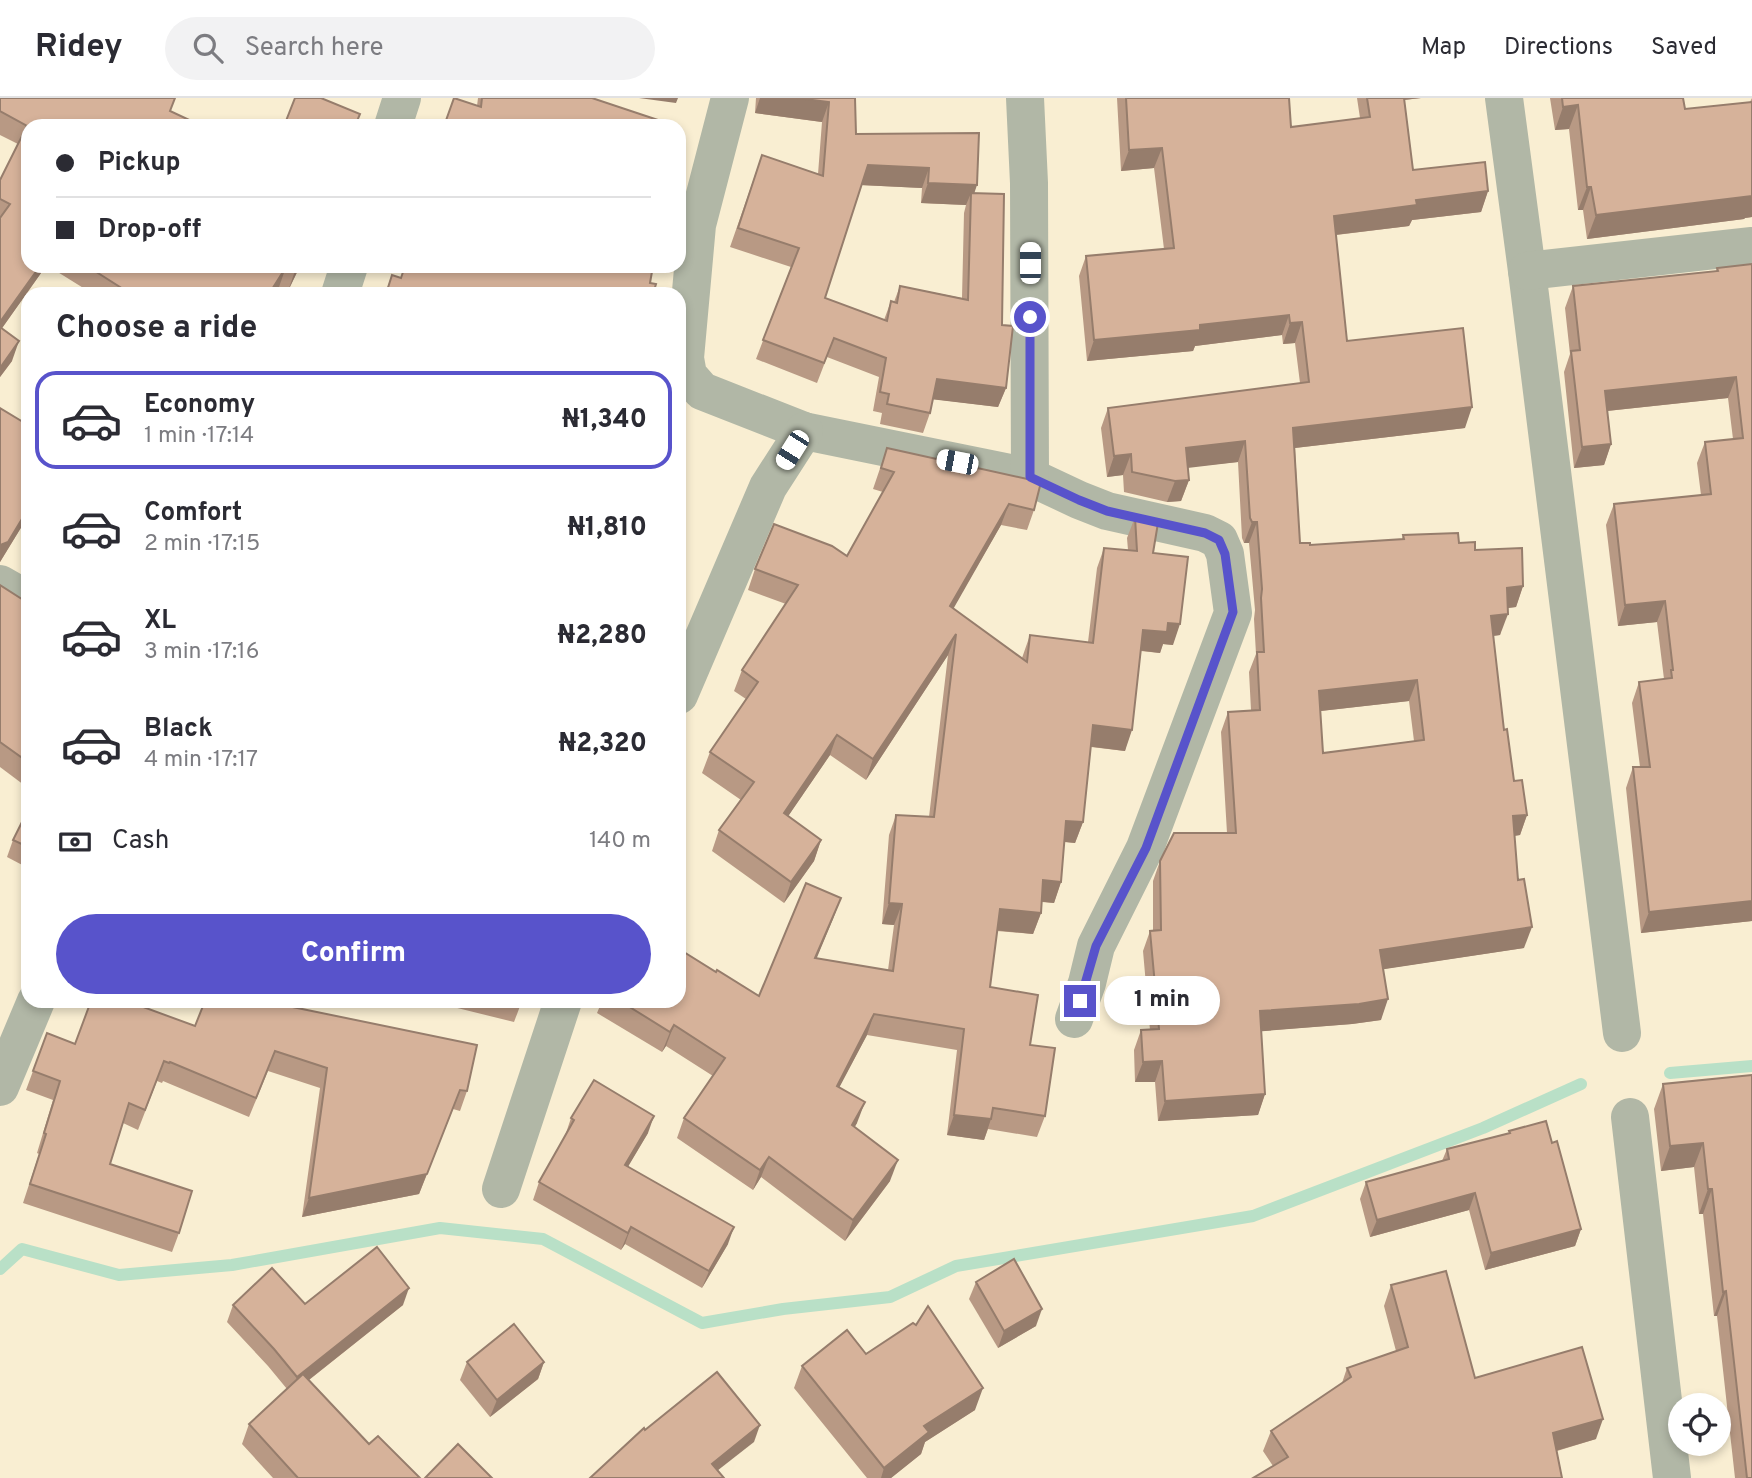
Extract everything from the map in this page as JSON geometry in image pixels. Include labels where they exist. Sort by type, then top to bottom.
[{"type":"street","points":[[395,119],[402,98]]},
{"type":"street","points":[[686,347],[697,225],[730,98]]},
{"type":"street","points":[[1025,98],[1029,183],[1030,477]]},
{"type":"street","points":[[1504,98],[1622,1033]]},
{"type":"street","points":[[1527,271],[1752,246]]},
{"type":"street","points":[[686,364],[688,375],[702,391],[804,431],[1030,477],[1107,511],[1205,533],[1219,540],[1225,554],[1233,612],[1146,848],[1096,946],[1074,1019]]},
{"type":"street","points":[[686,679],[768,487],[804,431]]},
{"type":"street","points":[[0,583],[21,596]]},
{"type":"street","points":[[0,1087],[33,1008]]},
{"type":"street","points":[[502,1189],[561,1008]]},
{"type":"street","points":[[1630,1117],[1672,1478]]},
{"type":"building","points":[[0,98],[175,98],[170,111],[187,119],[21,119],[21,123],[0,111]]},
{"type":"building","points":[[295,98],[321,98],[360,114],[358,119],[287,119]]},
{"type":"building","points":[[454,98],[481,107],[482,98],[592,98],[655,119],[446,119]]},
{"type":"building","points":[[797,98],[855,98],[856,134],[979,133],[977,185],[928,183],[929,168],[868,165],[825,298],[887,321],[891,301],[897,303],[900,286],[968,300],[971,193],[1004,194],[1002,325],[1013,326],[1006,388],[937,379],[930,413],[887,404],[889,394],[880,392],[886,358],[834,338],[824,363],[763,340],[799,248],[738,228],[762,155],[823,176],[829,102]]},
{"type":"building","points":[[1126,98],[1289,98],[1291,127],[1370,117],[1367,98],[1404,98],[1413,170],[1485,162],[1488,191],[1416,200],[1417,205],[1334,216],[1347,341],[1463,328],[1472,407],[1293,428],[1300,543],[1310,545],[1404,539],[1403,535],[1458,533],[1459,543],[1475,542],[1475,550],[1522,548],[1523,586],[1507,588],[1508,614],[1491,616],[1504,730],[1507,729],[1514,781],[1522,780],[1527,815],[1513,816],[1518,880],[1524,879],[1532,927],[1380,950],[1388,999],[1359,1004],[1260,1011],[1265,1094],[1165,1101],[1162,1061],[1143,1062],[1141,1030],[1159,1029],[1150,931],[1161,930],[1160,861],[1174,833],[1236,833],[1228,712],[1260,710],[1257,652],[1264,652],[1262,589],[1257,522],[1252,522],[1250,518],[1245,441],[1186,448],[1189,480],[1175,481],[1132,472],[1131,454],[1114,456],[1108,408],[1309,382],[1302,322],[1290,323],[1289,315],[1200,325],[1200,330],[1094,340],[1086,256],[1174,248],[1162,148],[1129,150]],"holes":[[[1417,680],[1424,740],[1323,753],[1319,691]]]},
{"type":"building","points":[[1562,98],[1683,98],[1685,109],[1752,102],[1752,196],[1596,215],[1591,187],[1587,187],[1578,105],[1563,107]]},
{"type":"building","points":[[21,138],[21,273],[35,273],[25,287],[21,287],[21,293],[0,322],[0,218],[10,204],[0,199],[0,180]]},
{"type":"building","points":[[1752,264],[1752,901],[1649,912],[1633,767],[1650,767],[1639,682],[1672,678],[1673,670],[1665,601],[1625,605],[1614,504],[1711,494],[1705,442],[1743,438],[1736,377],[1605,391],[1611,444],[1582,447],[1571,351],[1580,350],[1573,286],[1718,271],[1717,268]]},
{"type":"building","points":[[98,273],[282,273],[273,287],[120,287]]},
{"type":"building","points":[[403,273],[652,273],[650,283],[656,284],[655,287],[388,287],[392,275],[401,278]]},
{"type":"building","points":[[0,327],[19,341],[0,368]]},
{"type":"building","points":[[0,408],[21,421],[21,521],[8,542],[0,545]]},
{"type":"building","points":[[887,448],[1041,482],[1034,510],[1009,504],[950,606],[1027,662],[1030,635],[1093,643],[1104,548],[1137,551],[1135,517],[1158,523],[1153,553],[1188,557],[1180,624],[1168,623],[1167,632],[1143,630],[1132,730],[1093,725],[1083,822],[1066,821],[1061,882],[1043,880],[1041,913],[1000,909],[990,987],[1038,995],[1030,1045],[1055,1048],[1045,1116],[993,1108],[991,1119],[954,1115],[964,1029],[874,1014],[837,1086],[865,1102],[852,1125],[898,1160],[853,1220],[769,1157],[760,1170],[684,1118],[725,1058],[674,1025],[670,1032],[631,1008],[686,1008],[686,953],[759,996],[806,883],[841,898],[815,958],[893,971],[902,904],[889,903],[896,815],[934,817],[956,634],[873,759],[837,735],[784,813],[821,840],[791,882],[719,830],[754,782],[710,752],[758,682],[742,670],[798,585],[755,569],[774,524],[832,546],[847,556],[894,472],[881,468]]},
{"type":"building","points":[[0,585],[21,598],[21,757],[0,742]]},
{"type":"building","points":[[21,824],[21,844],[13,840]]},
{"type":"building","points":[[88,1008],[146,1008],[195,1026],[202,1008],[297,1008],[477,1045],[467,1091],[460,1090],[427,1174],[309,1198],[327,1068],[275,1051],[256,1098],[164,1061],[145,1110],[129,1103],[110,1164],[192,1191],[179,1233],[30,1184],[60,1081],[33,1071],[47,1033],[75,1044]]},
{"type":"building","points":[[1752,1075],[1752,1478],[1747,1478],[1726,1291],[1723,1292],[1712,1189],[1708,1189],[1703,1143],[1670,1146],[1663,1084]]},
{"type":"building","points":[[594,1080],[654,1116],[625,1165],[734,1227],[709,1271],[631,1227],[628,1233],[539,1182],[574,1120],[571,1118]]},
{"type":"building","points":[[1546,1121],[1552,1143],[1557,1141],[1581,1229],[1491,1253],[1475,1193],[1377,1220],[1366,1182],[1449,1159],[1447,1149]]},
{"type":"building","points":[[377,1247],[409,1288],[297,1377],[233,1305],[272,1268],[305,1304]]},
{"type":"building","points":[[1014,1259],[1042,1309],[1004,1331],[976,1282]]},
{"type":"building","points":[[1446,1271],[1475,1378],[1582,1347],[1603,1419],[1553,1433],[1562,1478],[1253,1478],[1288,1457],[1271,1431],[1351,1377],[1347,1368],[1408,1347],[1391,1285]]},
{"type":"building","points":[[928,1306],[983,1388],[924,1426],[929,1432],[884,1468],[802,1366],[847,1330],[866,1354],[913,1323],[916,1325]]},
{"type":"building","points":[[514,1324],[544,1362],[497,1400],[467,1362]]},
{"type":"building","points":[[717,1372],[760,1425],[712,1464],[724,1478],[590,1478],[644,1428],[645,1430]]},
{"type":"building","points":[[303,1374],[369,1444],[378,1436],[420,1478],[298,1478],[249,1424]]},
{"type":"building","points":[[458,1444],[492,1478],[425,1478]]},
{"type":"waterway","points":[[1670,1073],[1752,1066]]},
{"type":"waterway","points":[[0,1269],[22,1249],[119,1275],[232,1265],[440,1228],[543,1239],[702,1323],[783,1309],[890,1297],[956,1266],[1253,1216],[1483,1128],[1581,1084]]},
{"type":"route","points":[[1030,317],[1030,477],[1107,511],[1205,533],[1219,540],[1225,554],[1233,612],[1146,848],[1096,946],[1080,1001]]}]
